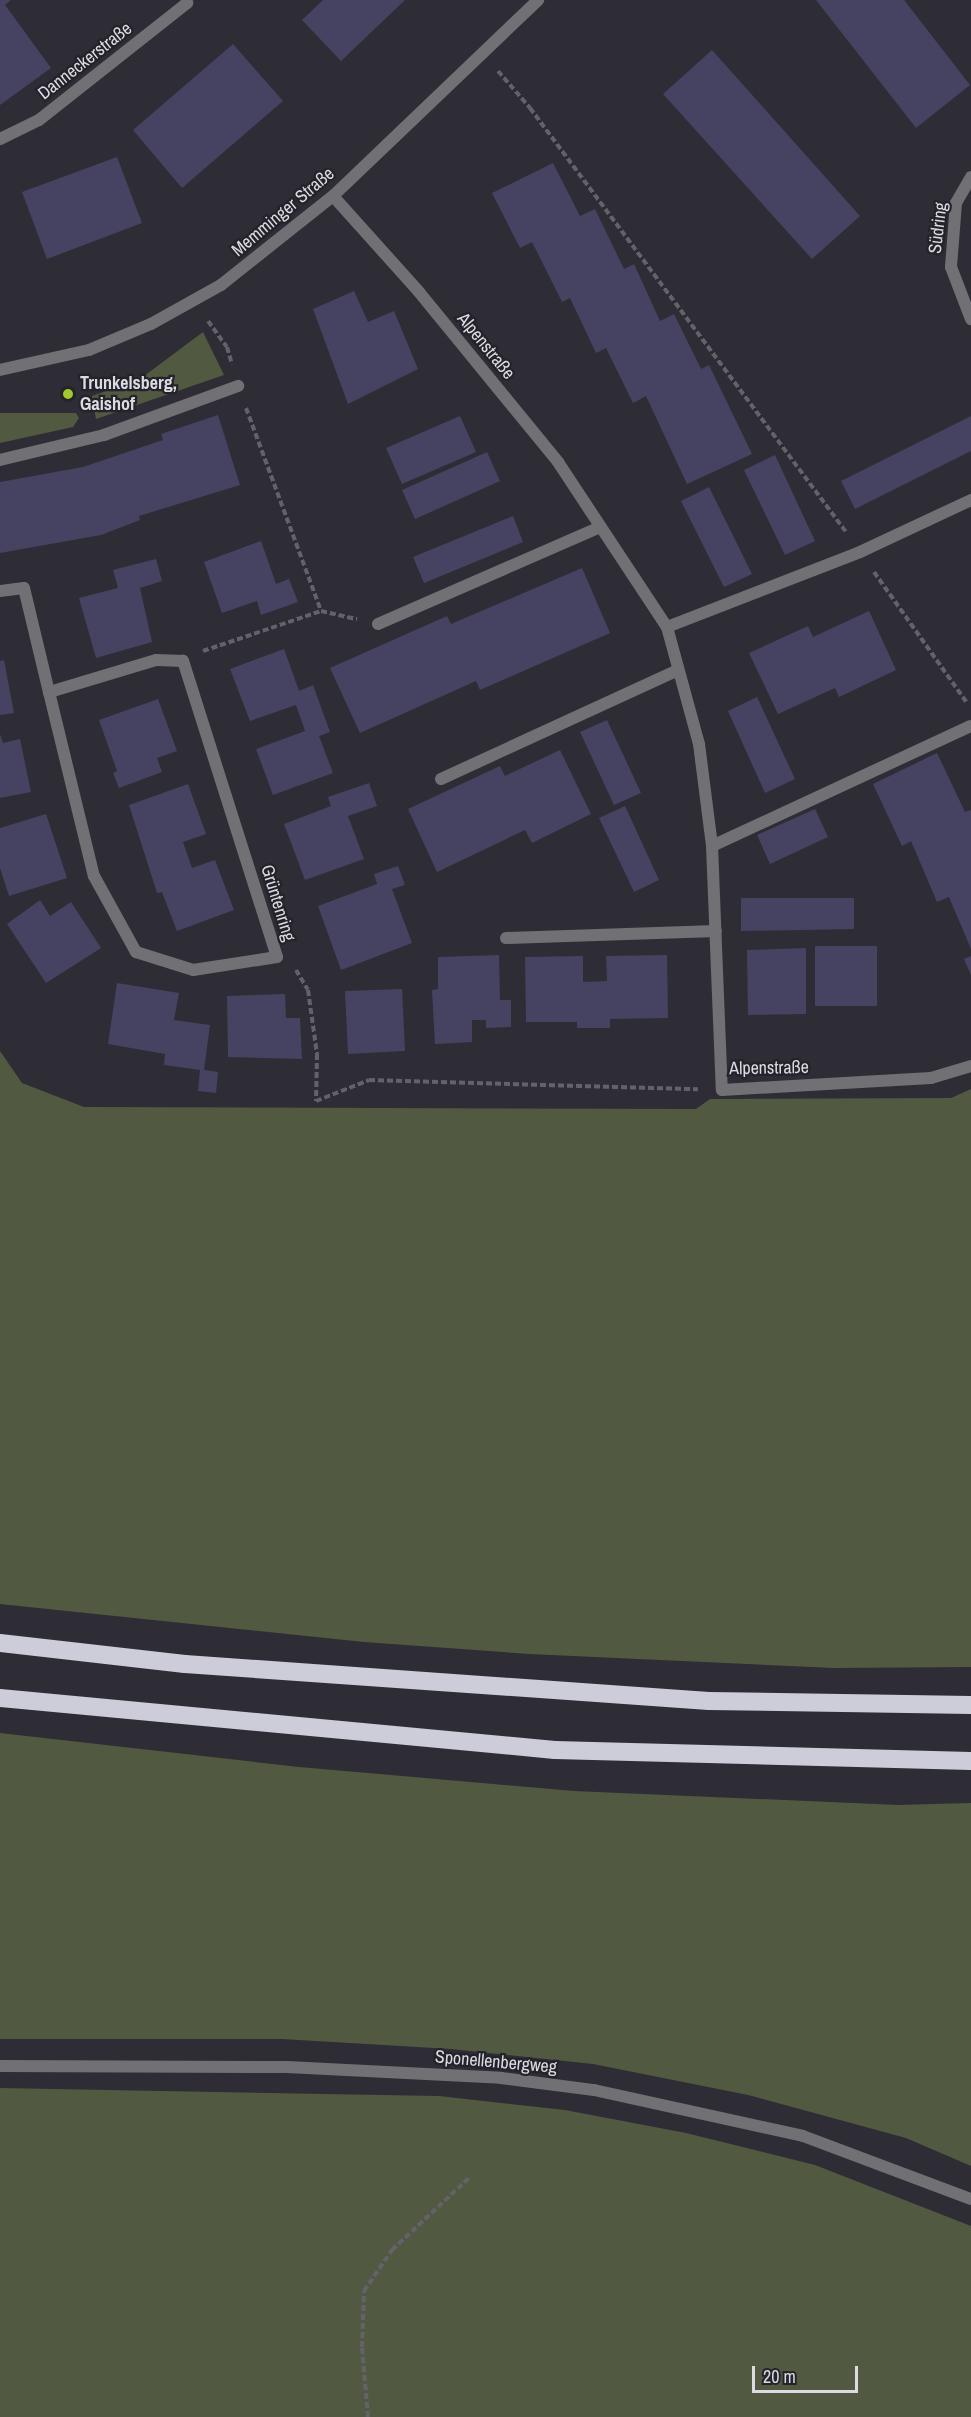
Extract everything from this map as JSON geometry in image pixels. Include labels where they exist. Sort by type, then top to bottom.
[{"type":"highway","points":[[0,1643],[185,1664],[708,1701],[971,1705]]},
{"type":"highway","points":[[0,1698],[543,1750],[971,1761]]},
{"type":"street","name":"Memminger Straße","points":[[0,370],[89,350],[194,302],[255,259],[333,196],[538,0]]},
{"type":"street","name":"Danneckerstraße","points":[[0,139],[39,120],[187,3]]},
{"type":"street","name":"Südring","points":[[971,177],[956,203],[951,267],[971,319]]},
{"type":"street","name":"Alpenstraße","points":[[333,196],[419,292],[558,462],[598,528],[667,627],[699,744],[712,846],[722,1090],[932,1078],[971,1066]]},
{"type":"street","points":[[0,460],[104,435],[238,386]]},
{"type":"street","points":[[667,627],[860,552],[971,500]]},
{"type":"street","points":[[378,624],[598,528]]},
{"type":"street","name":"Grüntenring","points":[[0,591],[24,588],[94,876],[136,952],[193,970],[276,957],[183,661]]},
{"type":"street","points":[[49,692],[156,660],[183,661]]},
{"type":"street","points":[[441,779],[678,670]]},
{"type":"street","points":[[712,846],[971,726]]},
{"type":"street","points":[[506,938],[716,931]]},
{"type":"street","name":"Sponellenbergweg","points":[[0,2066],[344,2069],[501,2078],[594,2090],[803,2136],[971,2199]]},
{"type":"path","points":[[497,70],[619,225],[860,552],[971,709]]},
{"type":"path","points":[[194,302],[227,347],[238,386],[321,611]]},
{"type":"path","points":[[183,661],[216,645],[321,611],[378,624]]},
{"type":"path","points":[[276,957],[290,960],[308,990],[316,1054],[316,1101],[369,1080],[722,1090]]},
{"type":"path","points":[[368,2417],[362,2347],[364,2291],[392,2250],[468,2178]]},
{"type":"green space","points":[[203,332],[224,375],[96,419],[92,396],[140,379]]},
{"type":"green space","points":[[0,413],[76,413],[79,418],[73,427],[0,443]]},
{"type":"green space","points":[[0,1051],[22,1083],[84,1107],[696,1109],[710,1099],[951,1098],[971,1089],[971,1667],[834,1668],[529,1654],[364,1642],[0,1604]]},
{"type":"green space","points":[[0,1733],[299,1767],[574,1791],[898,1805],[971,1803],[971,2166],[906,2138],[748,2095],[593,2064],[451,2049],[282,2039],[0,2039]]},
{"type":"green space","points":[[0,2088],[439,2096],[565,2110],[686,2133],[815,2165],[971,2226],[971,2417],[0,2417]]},
{"type":"building","points":[[0,0],[11,0],[5,5],[51,68],[0,105]]},
{"type":"building","points":[[323,0],[405,0],[341,61],[302,20]]},
{"type":"building","points":[[816,0],[904,0],[970,85],[916,128]]},
{"type":"building","points":[[233,44],[283,101],[182,188],[133,130]]},
{"type":"building","points":[[712,50],[860,216],[812,259],[663,94]]},
{"type":"building","points":[[117,157],[142,223],[47,259],[22,192]]},
{"type":"building","points":[[553,163],[580,216],[595,209],[624,269],[634,264],[660,321],[674,314],[701,369],[709,365],[752,454],[687,484],[646,396],[633,403],[606,348],[596,353],[570,298],[562,302],[532,242],[520,248],[492,193]]},
{"type":"building","points":[[354,291],[368,322],[394,311],[418,369],[348,404],[313,309]]},
{"type":"building","points":[[218,415],[240,485],[139,516],[140,520],[101,535],[0,553],[0,482],[83,467],[163,440],[161,434]]},
{"type":"building","points":[[460,416],[476,452],[402,484],[386,448]]},
{"type":"building","points":[[971,416],[971,451],[855,509],[841,481]]},
{"type":"building","points":[[487,452],[500,481],[415,519],[402,490]]},
{"type":"building","points":[[775,455],[815,541],[785,555],[744,470]]},
{"type":"building","points":[[709,487],[752,574],[724,587],[681,501]]},
{"type":"building","points":[[513,516],[523,542],[424,583],[413,557]]},
{"type":"building","points":[[261,541],[276,584],[289,579],[298,602],[261,615],[257,601],[222,613],[204,562]]},
{"type":"building","points":[[156,559],[162,581],[140,588],[152,642],[96,658],[79,598],[118,588],[113,570]]},
{"type":"building","points":[[582,568],[610,633],[480,690],[476,681],[360,733],[330,668],[447,616],[451,624]]},
{"type":"building","points":[[869,611],[896,670],[839,697],[835,688],[778,714],[749,653],[808,626],[813,637]]},
{"type":"building","points":[[284,649],[299,691],[313,685],[330,732],[319,736],[333,773],[273,795],[256,749],[305,731],[296,705],[250,721],[230,669]]},
{"type":"building","points":[[4,660],[14,713],[0,715],[0,661]]},
{"type":"building","points":[[757,697],[795,779],[765,793],[728,711]]},
{"type":"building","points":[[158,699],[177,751],[157,758],[162,772],[119,788],[113,773],[117,771],[99,720]]},
{"type":"building","points":[[607,720],[641,793],[614,805],[580,732]]},
{"type":"building","points":[[0,734],[3,743],[20,739],[31,792],[0,798]]},
{"type":"building","points":[[560,750],[591,814],[532,843],[525,830],[437,872],[408,809],[500,766],[505,776]]},
{"type":"building","points":[[937,753],[965,812],[971,810],[971,949],[949,897],[937,902],[911,841],[902,846],[873,784]]},
{"type":"building","points":[[369,783],[377,806],[348,816],[364,859],[305,880],[284,824],[331,806],[328,797]]},
{"type":"building","points":[[188,784],[206,834],[183,842],[192,868],[215,860],[234,910],[177,931],[162,892],[157,893],[129,805]]},
{"type":"building","points":[[625,806],[659,880],[634,892],[599,818]]},
{"type":"building","points":[[815,809],[828,837],[770,864],[757,835]]},
{"type":"building","points":[[46,814],[67,878],[9,896],[0,868],[0,828]]},
{"type":"building","points":[[398,866],[405,885],[392,889],[412,943],[341,970],[318,906],[377,884],[374,874]]},
{"type":"building","points":[[741,898],[854,898],[854,929],[741,931]]},
{"type":"building","points":[[40,900],[50,916],[71,902],[101,948],[46,983],[7,924]]},
{"type":"building","points":[[815,946],[877,946],[877,1006],[815,1006]]},
{"type":"building","points":[[806,948],[806,1014],[748,1015],[747,950]]},
{"type":"building","points":[[499,955],[500,1000],[511,1000],[511,1027],[486,1028],[486,1020],[472,1020],[472,1042],[435,1044],[432,990],[438,989],[438,957]]},
{"type":"building","points":[[667,955],[668,1018],[610,1019],[610,1028],[577,1028],[577,1022],[526,1022],[525,957],[583,956],[583,982],[607,981],[606,956]]},
{"type":"building","points":[[971,956],[971,975],[964,959]]},
{"type":"building","points":[[117,983],[179,993],[174,1020],[210,1025],[204,1070],[218,1072],[216,1093],[198,1091],[200,1070],[164,1065],[165,1054],[108,1044]]},
{"type":"building","points":[[402,989],[405,1051],[348,1054],[345,991]]},
{"type":"building","points":[[285,994],[286,1018],[300,1018],[302,1059],[228,1057],[227,996]]},
{"type":"place","name":"Trunkelsberg, Gaishof","points":[[68,394]]}]
